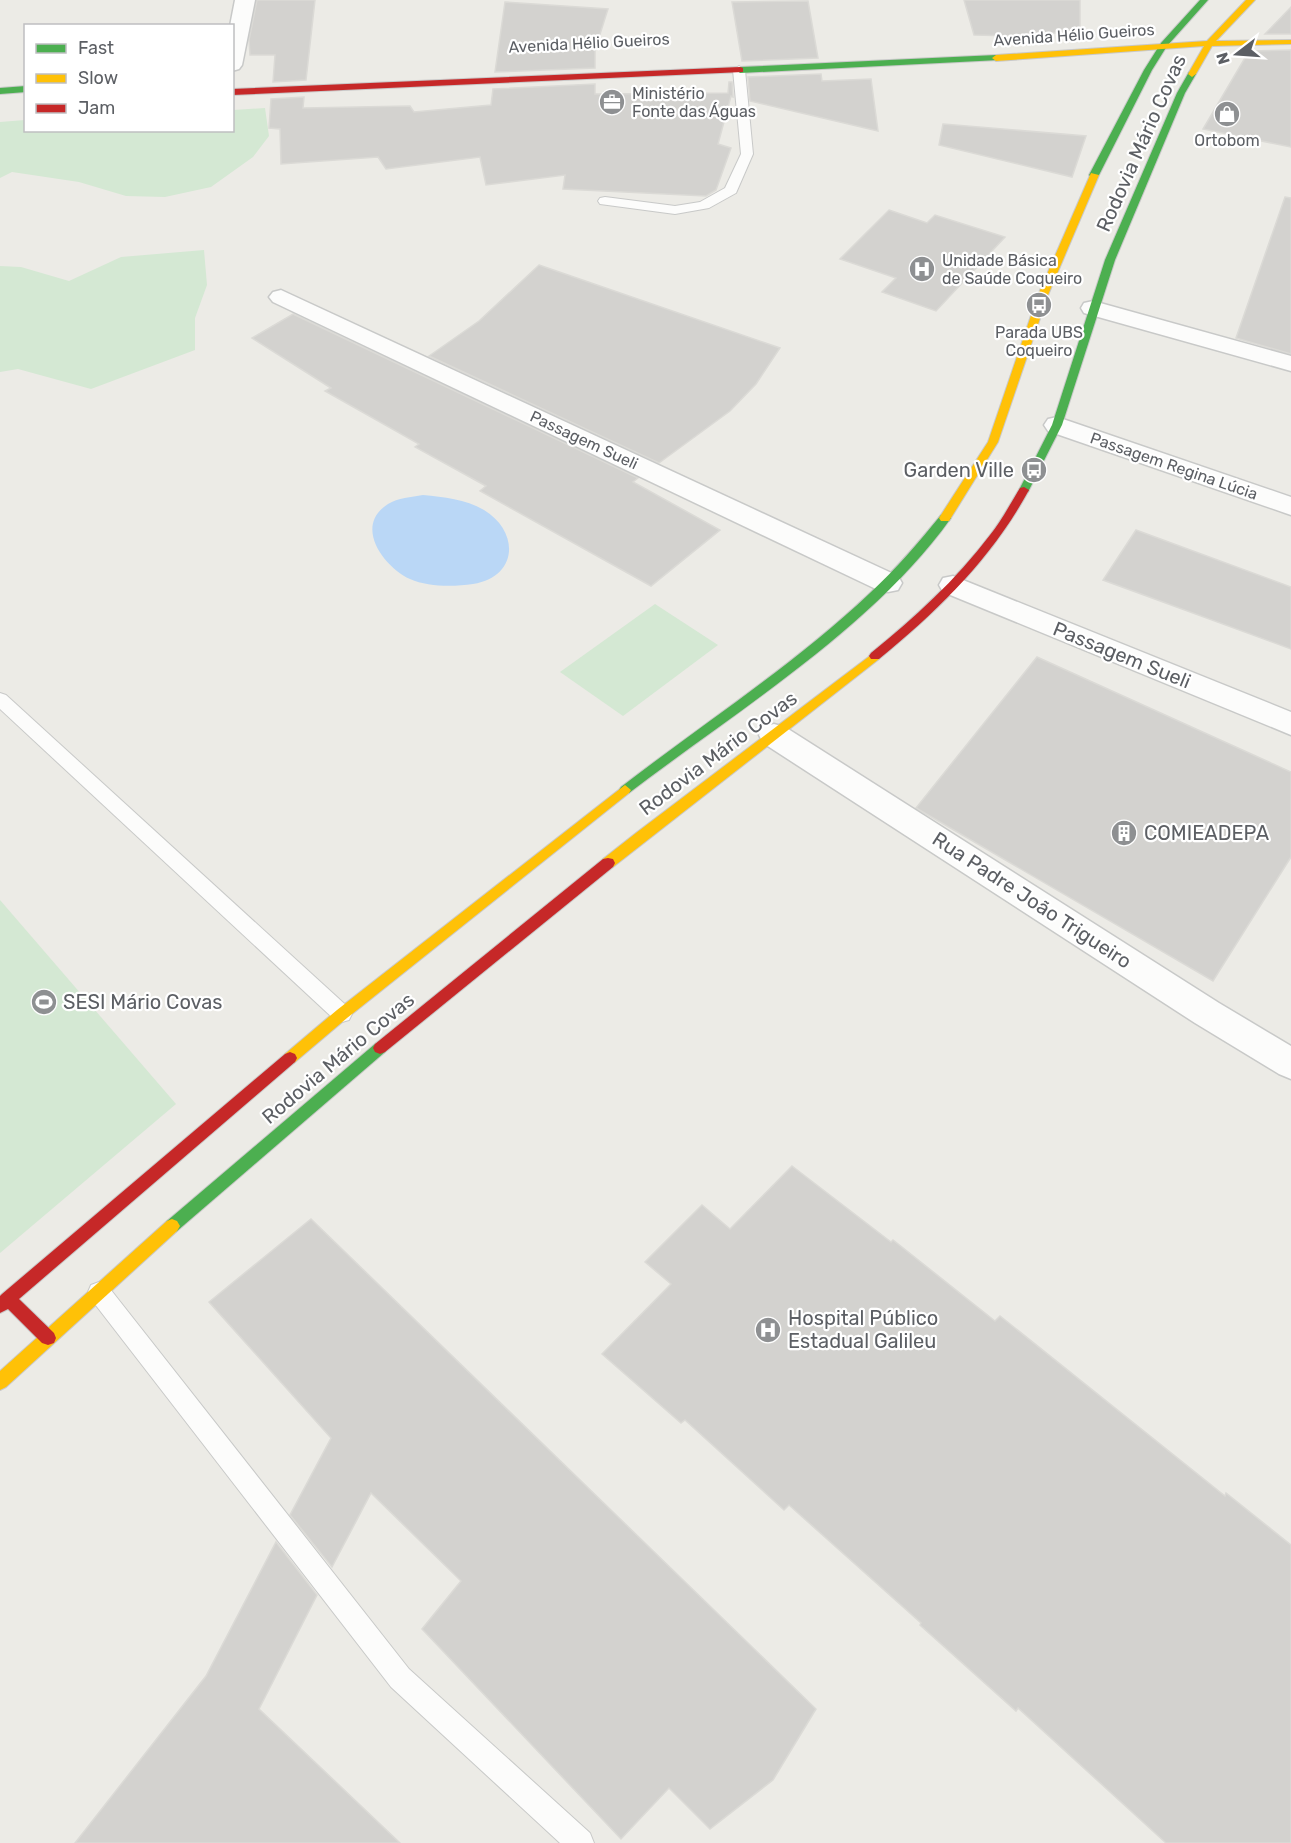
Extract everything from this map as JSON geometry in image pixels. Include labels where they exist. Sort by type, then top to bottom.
[{"type":"main road","name":"Rodovia Mário Covas","points":[[4,1303],[150,1185],[342,1014],[641,777],[814,649],[888,583],[925,544],[956,502],[993,442],[1039,305],[1091,182],[1148,70],[1164,45],[1204,0]]},
{"type":"main road","name":"Rodovia Mário Covas","points":[[0,1382],[99,1292],[181,1211],[424,1010],[478,969],[682,802],[774,735],[894,641],[953,585],[994,537],[1020,498],[1057,425],[1110,260],[1181,93],[1210,42],[1251,0]]},
{"type":"main road","name":"Avenida Hélio Gueiros","points":[[1053,40],[1123,37],[1164,45]]},
{"type":"main road","points":[[1164,45],[1210,42],[1291,42]]},
{"type":"main road","name":"Avenida Hélio Gueiros","points":[[234,92],[1120,51],[1164,45]]},
{"type":"main road","points":[[234,80],[326,74]]},
{"type":"main road","points":[[0,91],[24,89]]},
{"type":"main road","points":[[0,101],[24,100]]},
{"type":"main road","points":[[4,1303],[48,1338]]},
{"type":"street","points":[[234,55],[245,0]]},
{"type":"street","name":"Passagem Sueli","points":[[281,297],[888,583]]},
{"type":"street","points":[[1093,308],[1291,364]]},
{"type":"street","name":"Passagem Regina Lúcia","points":[[1057,425],[1291,506]]},
{"type":"street","name":"Passagem Sueli","points":[[953,585],[1291,724]]},
{"type":"street","name":"Rua Padre João Trigueiro","points":[[774,735],[1207,1013],[1291,1064]]},
{"type":"lane","points":[[605,201],[675,210],[704,205],[731,190],[747,154],[739,70]]},
{"type":"lane","points":[[0,699],[342,1014]]},
{"type":"lane","points":[[99,1292],[400,1678],[580,1843]]},
{"type":"green space","points":[[265,108],[269,136],[253,157],[211,187],[165,197],[126,196],[79,182],[12,172],[0,178],[0,122],[24,120],[24,132],[234,132],[234,110]]},
{"type":"green space","points":[[204,250],[207,285],[195,318],[195,350],[91,389],[18,369],[0,372],[0,266],[21,267],[69,281],[121,257]]},
{"type":"green space","points":[[655,604],[718,645],[623,716],[560,672]]},
{"type":"green space","name":"SESI Mário Covas","points":[[0,900],[176,1104],[0,1253]]},
{"type":"water","points":[[423,495],[469,503],[496,519],[504,530],[509,553],[499,573],[488,580],[473,584],[441,586],[425,584],[400,573],[382,556],[373,534],[373,523],[378,513],[388,504],[400,499]]},
{"type":"building","points":[[257,0],[315,0],[306,80],[273,82],[275,55],[250,55],[249,40]]},
{"type":"building","points":[[964,0],[1080,0],[1080,31],[1015,36],[974,35]]},
{"type":"building","points":[[808,1],[818,58],[742,61],[732,2]]},
{"type":"building","points":[[505,2],[608,9],[595,50],[595,68],[495,72]]},
{"type":"building","points":[[1291,7],[1291,34],[1265,34]]},
{"type":"building","points":[[1291,50],[1291,147],[1203,129],[1249,51]]},
{"type":"building","points":[[821,74],[822,81],[871,79],[878,131],[750,101],[748,77]]},
{"type":"building","points":[[729,82],[732,82],[733,97],[731,96],[718,144],[731,148],[716,190],[706,196],[563,189],[565,175],[486,185],[480,157],[386,169],[378,157],[281,164],[280,129],[269,128],[271,99],[304,97],[303,108],[410,106],[414,112],[491,105],[493,89],[595,84],[595,94],[728,93]]},
{"type":"building","points":[[943,124],[1086,136],[1072,177],[939,145]]},
{"type":"building","points":[[1285,197],[1291,198],[1291,354],[1236,338]]},
{"type":"building","name":"Unidade Básica de Saúde Coqueiro","points":[[889,210],[927,223],[935,215],[1005,237],[936,311],[882,292],[896,278],[840,259]]},
{"type":"building","points":[[539,265],[780,348],[756,384],[730,411],[659,463],[429,356],[479,321]]},
{"type":"building","points":[[293,314],[638,478],[633,482],[720,530],[651,586],[480,491],[486,486],[415,447],[419,444],[325,391],[331,388],[252,338]]},
{"type":"building","points":[[1136,530],[1291,587],[1291,649],[1103,580]]},
{"type":"building","name":"COMIEADEPA","points":[[1037,657],[1291,772],[1291,857],[1213,981],[916,808]]},
{"type":"building","points":[[792,1166],[891,1242],[893,1240],[995,1321],[1000,1316],[1225,1496],[1226,1493],[1291,1545],[1291,1843],[1166,1843],[1018,1708],[1016,1711],[920,1625],[921,1623],[789,1505],[784,1510],[685,1420],[681,1423],[602,1354],[671,1284],[645,1262],[702,1205],[730,1229]]},
{"type":"building","points":[[311,1219],[816,1709],[773,1780],[710,1829],[669,1788],[621,1839],[422,1629],[461,1581],[371,1493],[332,1567],[290,1515],[331,1438],[209,1302]]},
{"type":"building","points":[[276,1542],[317,1595],[259,1709],[400,1843],[75,1843],[206,1676]]},
{"type":"traffic: fast","points":[[1094,175],[1148,70],[1164,45],[1204,0]]},
{"type":"traffic: fast","points":[[740,70],[996,58]]},
{"type":"traffic: fast","points":[[1024,490],[1057,425],[1110,260],[1181,93],[1192,74]]},
{"type":"traffic: fast","points":[[0,91],[24,89]]},
{"type":"traffic: fast","points":[[625,790],[835,631],[911,559],[945,518]]},
{"type":"traffic: fast","points":[[172,1226],[380,1048]]},
{"type":"traffic: slow","points":[[1192,74],[1210,42],[1251,0]]},
{"type":"traffic: slow","points":[[996,58],[1181,44],[1291,42]]},
{"type":"traffic: slow","points":[[945,518],[993,442],[1043,295],[1094,175]]},
{"type":"traffic: slow","points":[[608,863],[875,656]]},
{"type":"traffic: slow","points":[[290,1058],[342,1014],[625,790]]},
{"type":"traffic: slow","points":[[0,1382],[172,1226]]},
{"type":"traffic: jam","points":[[234,92],[740,70]]},
{"type":"traffic: jam","points":[[875,656],[917,621],[977,559],[1011,513],[1024,490]]},
{"type":"traffic: jam","points":[[380,1048],[608,863]]},
{"type":"traffic: jam","points":[[0,1306],[290,1058]]},
{"type":"traffic: jam","points":[[8,1299],[48,1338]]},
{"type":"place","name":"Ministério Fonte das Águas","points":[[612,102]]},
{"type":"place","name":"Ortobom","points":[[1227,114]]},
{"type":"place","name":"Unidade Básica de Saúde Coqueiro","points":[[922,269]]},
{"type":"place","name":"Parada UBS Coqueiro","points":[[1039,305]]},
{"type":"place","name":"Garden Ville","points":[[1034,470]]},
{"type":"place","name":"COMIEADEPA","points":[[1124,833]]},
{"type":"place","name":"SESI Mário Covas","points":[[44,1002]]},
{"type":"place","name":"Hospital Público Estadual Galileu","points":[[768,1330]]}]
